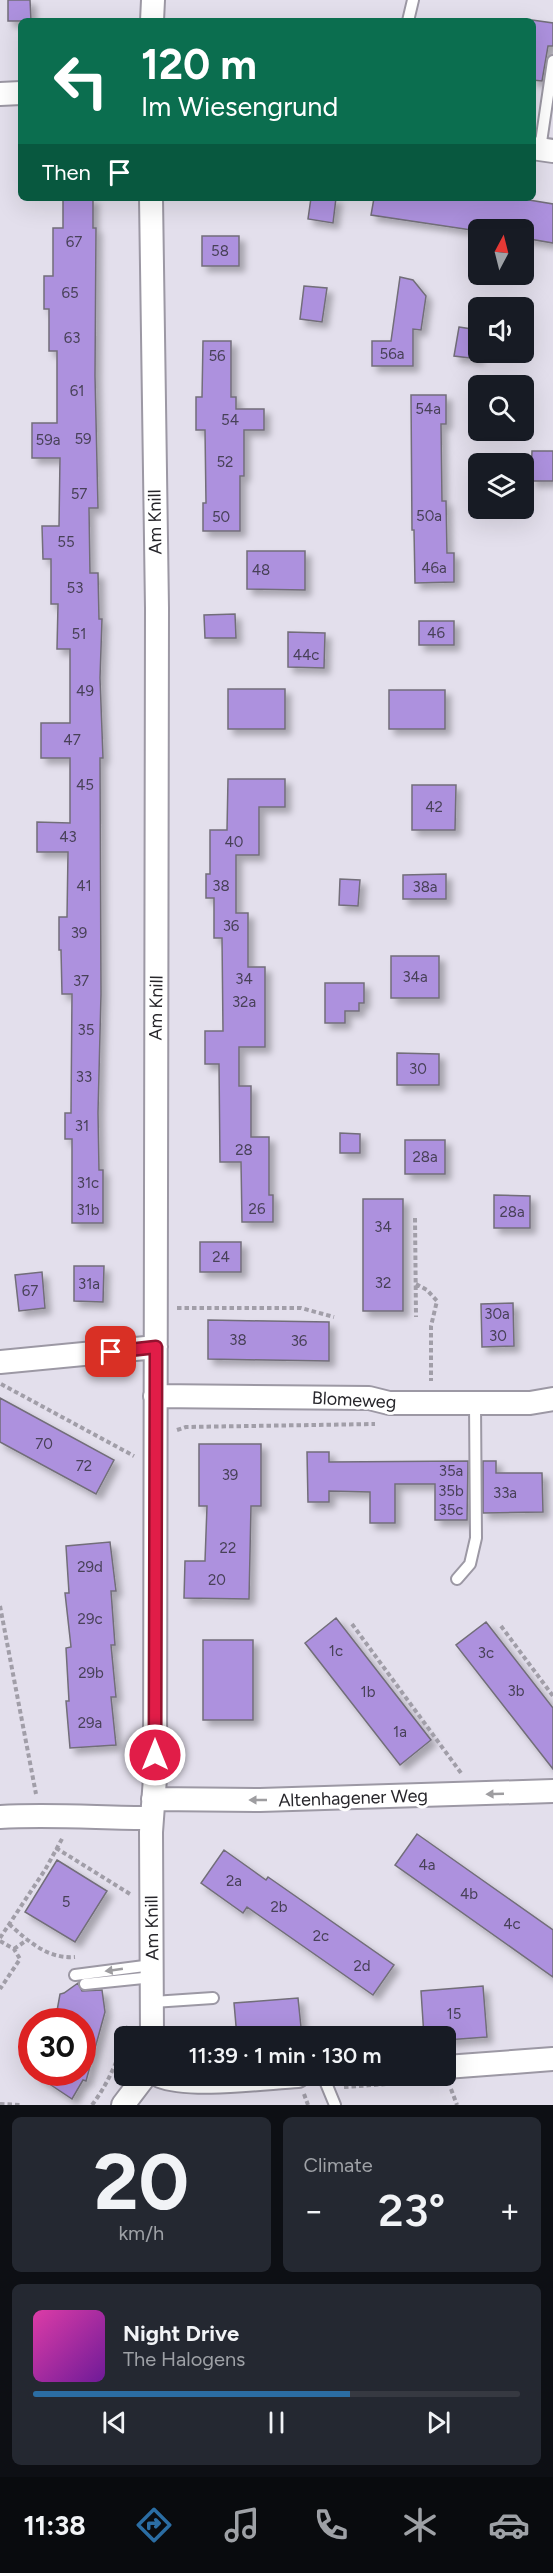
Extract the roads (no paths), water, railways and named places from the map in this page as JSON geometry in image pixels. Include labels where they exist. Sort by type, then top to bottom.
[{"type":"street","points":[[152,18],[153,0]]},
{"type":"street","points":[[0,94],[18,93]]},
{"type":"street","name":"Am Knill","points":[[151,201],[157,632],[152,2026]]},
{"type":"street","points":[[0,1362],[156,1347]]},
{"type":"street","name":"Blomeweg","points":[[155,1396],[369,1398],[389,1403],[530,1403],[553,1399]]},
{"type":"street","name":"Altenhagener Weg","points":[[152,1809],[260,1800],[553,1791]]},
{"type":"street","points":[[0,1817],[35,1815],[96,1819],[152,1809]]},
{"type":"street","points":[[456,2074],[553,2059]]},
{"type":"street","points":[[123,2105],[137,2086]]},
{"type":"lane","points":[[409,18],[413,0]]},
{"type":"lane","points":[[542,149],[553,61]]},
{"type":"lane","points":[[457,1579],[470,1564],[476,1538],[475,1403]]},
{"type":"lane","points":[[75,1975],[153,1971]]},
{"type":"lane","points":[[85,1984],[153,1971]]},
{"type":"lane","points":[[153,2002],[213,1998]]},
{"type":"lane","points":[[327,2086],[336,2105]]}]
